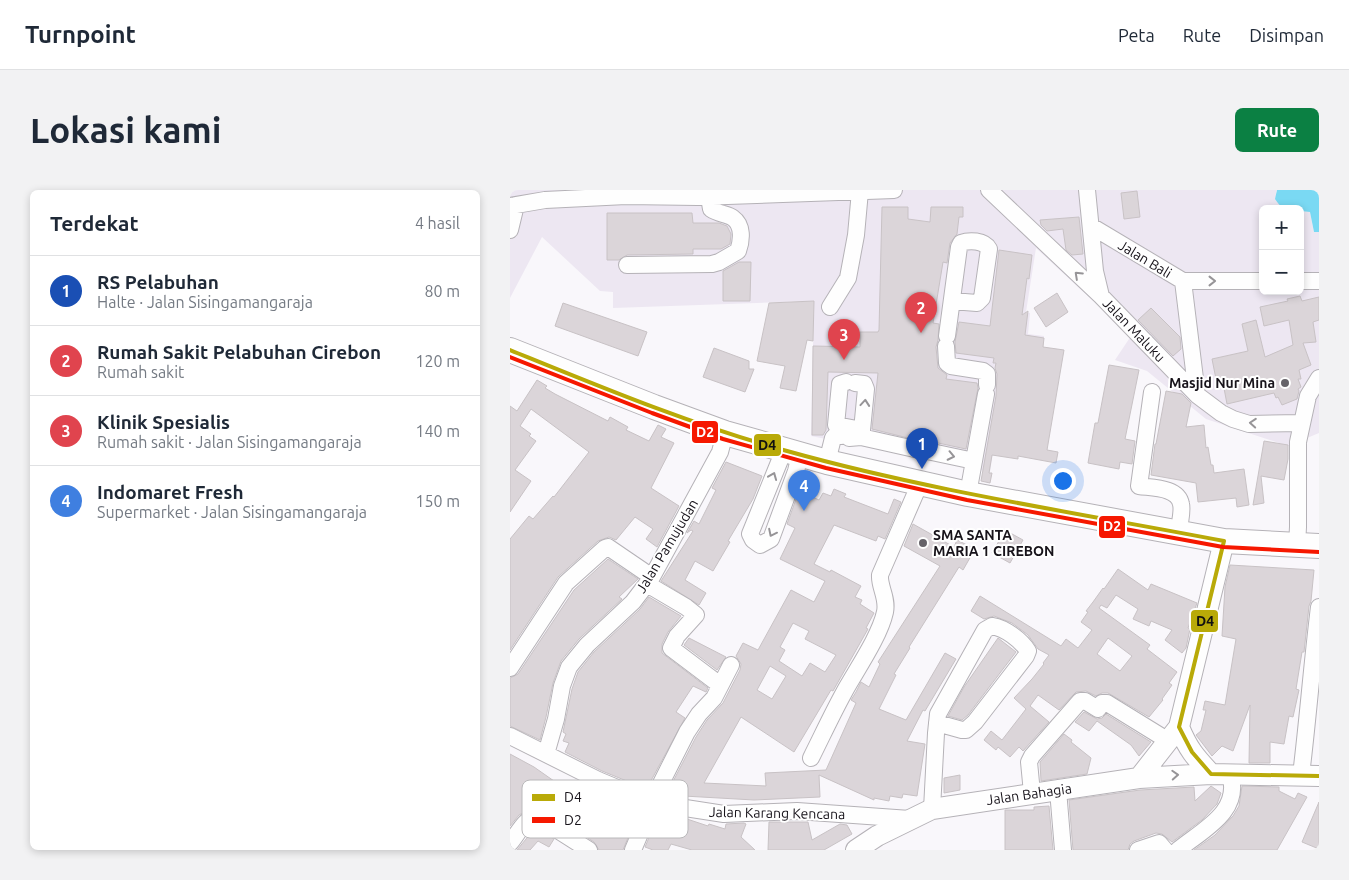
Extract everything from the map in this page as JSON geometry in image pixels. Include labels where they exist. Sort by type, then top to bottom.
[{"type":"highway","points":[[510,350],[654,408],[725,433],[827,462],[968,494],[1224,541],[1308,546]]},
{"type":"main road","points":[[1138,778],[1173,733],[1224,541]]},
{"type":"main road","points":[[1173,733],[1186,745],[1193,755],[1220,774]]},
{"type":"main road","name":"Jalan Bahagia","points":[[856,850],[877,836],[932,808],[1138,778],[1220,774],[1310,775]]},
{"type":"street","points":[[510,230],[513,205],[545,200],[626,196],[894,190]]},
{"type":"street","name":"Jalan Maluku","points":[[989,190],[1101,296],[1197,395],[1221,413],[1233,420],[1248,424],[1301,423]]},
{"type":"street","points":[[1087,190],[1095,271],[1101,296]]},
{"type":"street","points":[[830,308],[848,278],[856,235],[860,191]]},
{"type":"street","points":[[627,266],[712,264],[720,262],[738,251],[741,243],[739,225],[732,217],[718,214],[711,209],[703,195]]},
{"type":"street","name":"Jalan Bali","points":[[1091,226],[1182,281],[1259,281]]},
{"type":"street","points":[[1182,281],[1197,395]]},
{"type":"street","points":[[1304,281],[1319,281]]},
{"type":"street","points":[[952,301],[946,341],[947,362],[951,366],[983,371],[987,374],[987,389],[968,494]]},
{"type":"street","points":[[1308,546],[1298,528],[1298,442],[1308,396],[1319,378]]},
{"type":"street","points":[[851,382],[864,384],[866,389],[853,435],[836,425],[840,384],[851,382]]},
{"type":"street","points":[[1152,392],[1139,486],[1171,492],[1178,496],[1182,504],[1179,532]]},
{"type":"street","name":"Jalan Pamujudan","points":[[546,754],[556,719],[562,686],[569,667],[594,638],[633,602],[650,580],[720,452],[725,433]]},
{"type":"street","points":[[827,462],[833,438],[836,435],[853,435],[974,461]]},
{"type":"street","points":[[792,452],[796,472],[771,539],[760,545],[756,544],[750,534],[792,452]]},
{"type":"street","points":[[811,758],[841,698],[874,640],[884,614],[886,599],[879,582],[880,575],[920,483]]},
{"type":"street","points":[[510,668],[566,583],[608,547],[696,615],[677,636],[672,648],[720,685]]},
{"type":"street","points":[[1310,775],[1310,705],[1319,607]]},
{"type":"street","points":[[932,808],[937,723],[938,714],[985,630],[992,626],[998,627],[1023,644],[1028,651],[1026,656],[975,722],[966,730],[937,723]]},
{"type":"street","points":[[663,780],[687,732],[699,714],[714,698],[731,665]]},
{"type":"street","points":[[1032,793],[1029,762],[1032,756],[1080,701],[1086,701],[1098,708],[1102,703],[1107,703],[1173,733]]},
{"type":"street","name":"Jalan Karang Kencana","points":[[510,736],[598,780]]},
{"type":"street","points":[[1178,850],[1212,825],[1227,808],[1232,795],[1220,774]]},
{"type":"street","points":[[1058,790],[1063,850]]},
{"type":"street","name":"Jalan Karang Kencana","points":[[688,808],[724,814],[797,811],[910,819]]},
{"type":"street","points":[[510,842],[522,828]]},
{"type":"street","points":[[570,838],[589,850]]},
{"type":"street","points":[[633,850],[638,838]]},
{"type":"street","points":[[1138,850],[1159,843],[1165,850]]},
{"type":"street","points":[[510,847],[513,850]]},
{"type":"shaded area","points":[[510,190],[1277,190],[1276,192],[1282,205],[1259,205],[1259,295],[1304,295],[1304,211],[1310,212],[1314,232],[1319,232],[1319,433],[1288,446],[1206,419],[1147,371],[1115,360],[1131,336],[1036,248],[1026,312],[1030,313],[1028,334],[1044,336],[1035,411],[996,433],[990,472],[811,436],[814,301],[613,308],[613,292],[600,291],[542,237],[510,298]]},
{"type":"water","points":[[1277,190],[1319,190],[1319,232],[1314,232],[1310,212],[1304,211],[1304,205],[1279,205],[1275,199]]},
{"type":"building","points":[[1137,191],[1140,217],[1124,219],[1121,193]]},
{"type":"building","points":[[882,207],[908,207],[908,219],[930,222],[931,207],[963,207],[963,217],[959,217],[957,234],[950,243],[947,263],[943,262],[933,323],[939,324],[936,347],[938,368],[947,375],[946,379],[977,383],[978,388],[966,449],[929,441],[924,442],[872,429],[878,373],[828,372],[826,430],[823,435],[812,435],[813,346],[860,347],[860,332],[878,332],[879,330]]},
{"type":"building","points":[[607,213],[692,213],[693,223],[719,223],[727,226],[731,234],[730,244],[721,249],[693,249],[693,254],[627,255],[619,260],[607,260]]},
{"type":"building","points":[[1079,217],[1083,254],[1072,255],[1066,250],[1063,229],[1047,231],[1041,225],[1040,220]]},
{"type":"building","points":[[999,250],[1032,255],[1022,315],[1028,311],[1025,335],[1044,338],[1043,347],[1064,350],[1047,450],[1058,452],[1056,463],[1018,456],[1018,459],[992,455],[989,473],[992,473],[990,483],[981,481],[996,396],[996,363],[993,363],[994,358],[956,353],[955,342],[959,322],[990,326]]},
{"type":"building","points":[[739,262],[751,262],[750,301],[723,301],[723,271]]},
{"type":"building","points":[[1057,293],[1068,312],[1046,327],[1034,308]]},
{"type":"building","points":[[1300,296],[1302,301],[1319,297],[1319,320],[1313,322],[1316,342],[1303,343],[1311,365],[1299,370],[1301,379],[1298,379],[1301,387],[1298,389],[1297,399],[1282,405],[1274,393],[1227,404],[1223,383],[1217,384],[1212,359],[1248,351],[1242,324],[1256,320],[1265,357],[1293,345],[1289,320],[1264,326],[1260,307],[1288,301],[1287,299]]},
{"type":"building","points":[[814,301],[813,341],[807,340],[796,391],[780,388],[785,366],[757,361],[769,303]]},
{"type":"building","points":[[563,303],[647,332],[638,356],[555,326]]},
{"type":"building","points":[[1151,308],[1180,337],[1181,349],[1173,356],[1138,320]]},
{"type":"building","points":[[714,348],[749,361],[749,369],[754,369],[745,392],[703,377]]},
{"type":"building","points":[[1109,365],[1139,370],[1125,439],[1135,441],[1132,464],[1120,462],[1119,469],[1088,463],[1095,423],[1098,423]]},
{"type":"building","points":[[537,380],[555,394],[608,421],[610,417],[628,427],[626,430],[649,441],[658,425],[666,429],[661,437],[674,443],[651,488],[679,506],[657,547],[646,539],[653,529],[635,517],[616,540],[609,537],[598,541],[558,577],[510,650],[510,539],[529,516],[533,519],[554,497],[589,452],[531,409],[520,426],[531,434],[529,436],[536,441],[515,470],[531,481],[510,512],[510,406],[517,411]]},
{"type":"building","points":[[1166,391],[1182,394],[1191,403],[1186,427],[1204,425],[1206,448],[1208,447],[1214,473],[1244,469],[1249,505],[1237,507],[1236,498],[1198,502],[1196,483],[1151,475],[1155,444]]},
{"type":"building","points":[[1264,441],[1288,445],[1288,459],[1284,480],[1261,476],[1264,503],[1253,505]]},
{"type":"building","points":[[726,462],[762,476],[753,499],[713,571],[695,561],[685,580],[706,593],[699,605],[661,581],[693,531],[691,530],[687,533],[694,521],[699,524],[716,490],[712,488]]},
{"type":"building","points":[[834,489],[846,494],[844,497],[888,514],[894,499],[901,502],[885,539],[878,536],[876,541],[834,525],[814,564],[830,572],[831,570],[861,586],[855,597],[862,600],[860,604],[874,613],[866,628],[868,629],[833,691],[831,690],[794,752],[741,717],[704,783],[766,786],[765,773],[826,770],[856,703],[851,700],[861,682],[869,687],[880,664],[878,662],[940,566],[904,546],[913,524],[954,547],[957,540],[975,549],[963,570],[959,567],[909,647],[894,674],[896,675],[879,709],[906,720],[945,653],[956,659],[925,711],[923,710],[907,741],[925,744],[917,796],[903,794],[902,798],[890,796],[889,801],[874,798],[874,800],[819,775],[820,797],[754,800],[688,796],[688,780],[674,780],[696,737],[707,720],[723,703],[740,670],[741,664],[736,656],[743,643],[758,650],[791,590],[814,602],[825,581],[780,559],[795,528],[787,524],[799,491],[819,500],[823,493],[831,496]],"holes":[[[793,623],[809,631],[805,639],[836,655],[825,672],[810,663],[802,676],[779,661],[785,650],[780,647]],[[770,666],[786,676],[772,699],[757,690]]]},
{"type":"building","points":[[1003,529],[1023,540],[1010,563],[992,553]]},
{"type":"building","points":[[608,559],[638,579],[619,597],[622,599],[579,639],[561,661],[553,683],[540,740],[510,726],[510,678],[518,674],[574,590]]},
{"type":"building","points":[[1230,565],[1314,570],[1304,652],[1302,652],[1296,689],[1299,690],[1293,717],[1289,716],[1284,744],[1270,742],[1270,763],[1249,763],[1250,705],[1233,751],[1222,746],[1212,756],[1196,735],[1201,731],[1206,710],[1203,710],[1205,701],[1225,705],[1236,639],[1222,636],[1225,587]]},
{"type":"building","points":[[1118,569],[1148,590],[1151,584],[1197,603],[1188,628],[1190,629],[1186,648],[1182,653],[1165,640],[1172,630],[1151,621],[1149,626],[1133,619],[1138,609],[1116,595],[1107,608],[1101,605],[1099,608],[1150,645],[1147,649],[1177,672],[1169,683],[1172,685],[1163,700],[1149,717],[1108,693],[1096,696],[1086,691],[1076,692],[1059,710],[1038,695],[1030,706],[1049,722],[1023,751],[1019,747],[1010,757],[998,747],[996,750],[984,740],[991,731],[1002,740],[1026,709],[1014,698],[1032,679],[1049,655],[1038,649],[1028,635],[1012,623],[994,616],[984,619],[971,611],[980,596],[1061,646],[1066,639],[1078,648],[1092,630],[1081,622],[1088,612],[1086,611]],"holes":[[[1108,638],[1132,656],[1120,671],[1097,654]]]},
{"type":"building","points":[[649,597],[681,616],[668,632],[662,644],[662,653],[708,688],[706,692],[693,686],[676,712],[685,718],[651,780],[624,780],[565,752],[569,743],[563,741],[566,734],[563,732],[572,689],[578,672],[594,652],[640,609]]},
{"type":"building","points":[[689,638],[726,657],[717,670],[684,645]]},
{"type":"building","points":[[998,638],[1016,652],[968,715],[962,720],[948,716],[964,687]]},
{"type":"building","points":[[1084,712],[1097,719],[1102,718],[1106,714],[1151,742],[1139,756],[1131,745],[1097,721],[1089,731],[1075,722]]},
{"type":"building","points":[[1064,734],[1091,758],[1087,774],[1041,781],[1040,762]]},
{"type":"building","points":[[510,754],[553,780],[522,780],[522,813],[510,826]]},
{"type":"building","points":[[960,775],[960,790],[944,793],[944,778]]},
{"type":"building","points":[[1211,786],[1221,793],[1217,804],[1202,820],[1172,842],[1162,834],[1156,833],[1134,841],[1130,844],[1128,850],[1073,850],[1069,800],[1140,790],[1194,787],[1195,801]]},
{"type":"building","points":[[1242,786],[1279,787],[1279,791],[1295,799],[1298,793],[1307,797],[1277,850],[1194,850],[1215,835],[1233,816],[1239,806]]},
{"type":"building","points":[[1319,802],[1319,849],[1302,842]]},
{"type":"building","points":[[1049,806],[1053,850],[1005,850],[1005,810],[1034,810],[1034,807]]},
{"type":"building","points":[[688,819],[725,829],[726,824],[744,823],[746,824],[741,837],[755,850],[692,850],[671,844],[668,850],[653,850],[645,847],[649,838],[688,838]]},
{"type":"building","points":[[769,822],[808,822],[812,840],[840,824],[847,825],[852,834],[824,850],[768,850]]},
{"type":"building","points":[[527,838],[554,839],[549,847],[538,841],[530,850],[517,850]]},
{"type":"building","points":[[588,838],[628,838],[623,850],[599,850],[594,842]]},
{"type":"transit line","name":"D4","points":[[510,350],[682,417],[787,451],[950,490],[1224,541],[1179,727],[1192,752],[1211,774],[1319,776]]},
{"type":"transit line","name":"D2","points":[[510,357],[723,439],[826,468],[967,500],[1223,547],[1319,552]]},
{"type":"place","name":"Rumah Sakit Pelabuhan Cirebon","points":[[921,333]]},
{"type":"place","name":"Klinik Spesialis","points":[[844,360]]},
{"type":"place","name":"Masjid Nur Mina","points":[[1285,383]]},
{"type":"place","name":"RS Pelabuhan","points":[[922,469]]},
{"type":"place","name":"Indomaret Fresh","points":[[804,511]]},
{"type":"place","name":"SMA SANTA MARIA 1 CIREBON","points":[[923,543]]}]
